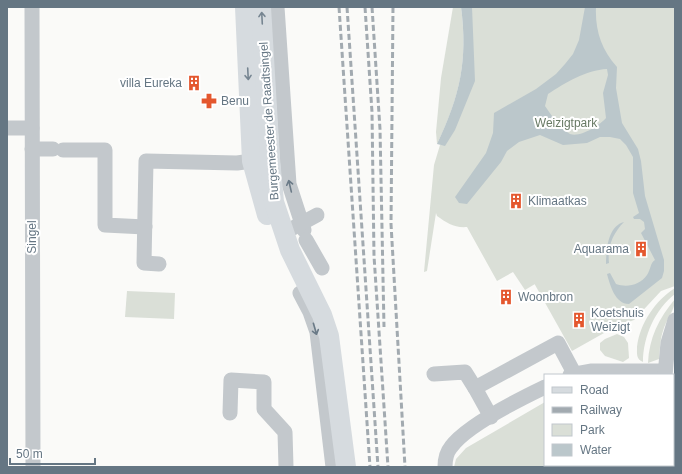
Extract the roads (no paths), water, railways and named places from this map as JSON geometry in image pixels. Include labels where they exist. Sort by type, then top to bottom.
[{"type":"main road","name":"Burgemeester de Raadtsingel","points":[[245,7],[252,161],[263,206],[294,236]]},
{"type":"main road","name":"Burgemeester de Raadtsingel","points":[[261,7],[274,202],[294,236],[305,291],[322,315],[329,336],[346,467]]},
{"type":"street","name":"Singel","points":[[32,7],[33,467]]},
{"type":"street","name":"Burgemeester de Raadtsingel","points":[[277,7],[294,236]]},
{"type":"street","points":[[267,115],[283,90]]},
{"type":"street","points":[[7,128],[32,128]]},
{"type":"street","points":[[32,149],[105,150],[105,225],[145,227]]},
{"type":"street","points":[[159,264],[144,263],[146,161],[237,163],[252,161]]},
{"type":"street","points":[[317,215],[294,236],[322,268]]},
{"type":"street","name":"Burgemeester de Raadtsingel","points":[[305,291],[317,332],[333,467]]},
{"type":"street","points":[[475,388],[558,343],[572,374],[608,370],[665,373],[668,343],[675,320]]},
{"type":"street","points":[[434,374],[465,372],[491,416]]},
{"type":"street","points":[[230,412],[231,380],[264,382],[264,409],[285,432],[286,467]]},
{"type":"street","points":[[445,467],[445,458],[450,447],[462,434],[521,398],[544,387]]},
{"type":"water","points":[[461,7],[472,7],[475,81],[455,130],[445,146],[437,144],[457,94],[463,61],[463,26]]},
{"type":"water","points":[[585,7],[596,7],[600,39],[611,60],[617,67],[616,88],[622,123],[638,149],[645,196],[664,260],[664,271],[662,278],[629,304],[620,301],[614,293],[607,274],[610,273],[616,284],[624,286],[633,285],[644,278],[655,260],[641,233],[645,229],[644,222],[640,219],[634,219],[633,217],[639,213],[633,193],[633,157],[626,145],[620,139],[600,137],[587,143],[563,145],[540,135],[519,142],[507,151],[501,162],[467,204],[459,203],[455,197],[486,153],[493,133],[494,113],[536,89],[556,74],[573,54],[579,40]],"holes":[[[607,69],[608,75],[603,93],[606,118],[595,127],[584,133],[574,135],[563,129],[545,106],[548,94],[584,74]]]},
{"type":"water","points":[[624,222],[614,236],[609,251],[609,263],[606,264],[607,246],[611,233],[614,228]]},
{"type":"railway","points":[[339,7],[370,467]]},
{"type":"railway","points":[[347,7],[378,467]]},
{"type":"railway","points":[[365,7],[372,112],[374,256],[388,467]]},
{"type":"railway","points":[[372,7],[380,129],[384,327]]},
{"type":"railway","points":[[393,7],[391,224],[405,467]]},
{"type":"place","name":"villa Eureka","points":[[194,83]]},
{"type":"place","name":"Benu","points":[[209,101]]},
{"type":"place","name":"Klimaatkas","points":[[516,201]]},
{"type":"place","name":"Aquarama","points":[[641,249]]},
{"type":"place","name":"Woonbron","points":[[506,297]]},
{"type":"place","name":"Koetshuis Weizigt","points":[[579,320]]},
{"type":"park label","name":"Weizigtpark","points":[[566,123]]}]
